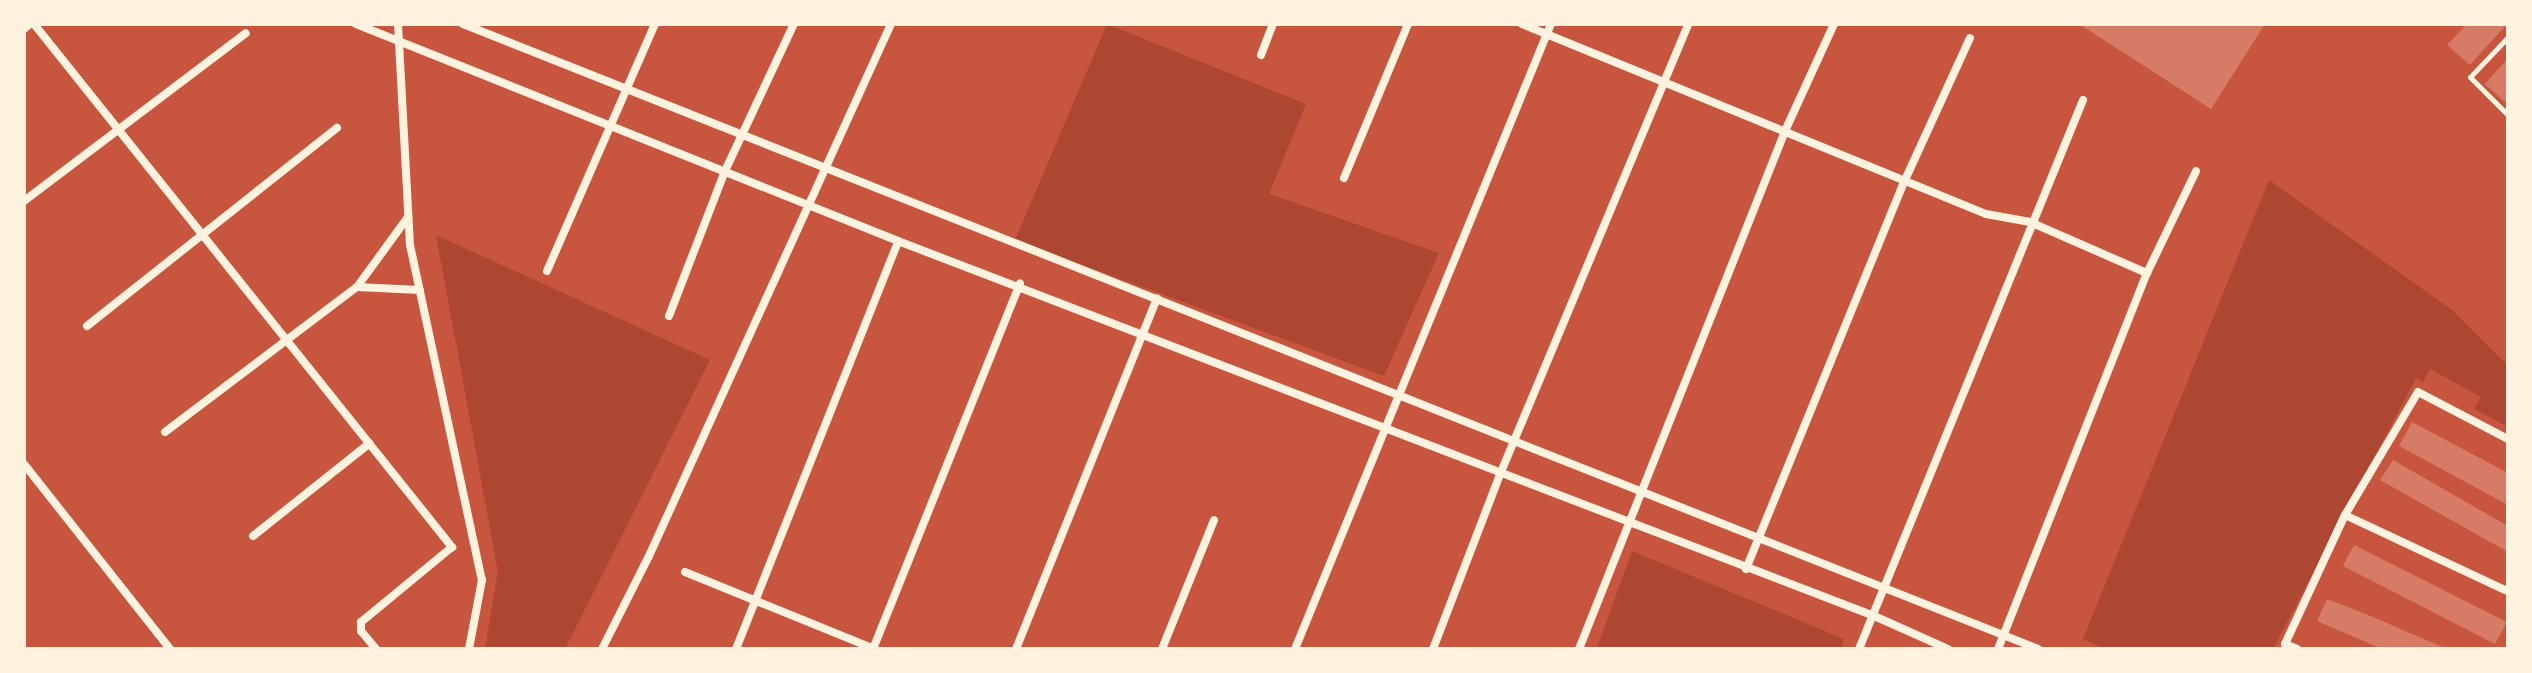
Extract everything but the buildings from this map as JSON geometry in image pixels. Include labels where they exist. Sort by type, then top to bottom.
[{"type":"street","points":[[24,29],[32,24],[452,547],[361,622],[361,631],[376,649]]},
{"type":"street","points":[[356,24],[898,241],[1020,283],[1142,333],[1385,424],[1746,569],[1872,615],[1948,649]]},
{"type":"street","points":[[398,24],[409,216],[420,290],[482,580],[469,649]]},
{"type":"street","points":[[463,24],[624,92],[1157,298],[2038,649]]},
{"type":"street","points":[[547,271],[655,24]]},
{"type":"street","points":[[669,316],[725,171],[794,24]]},
{"type":"street","points":[[602,649],[891,24]]},
{"type":"street","points":[[1261,55],[1273,24]]},
{"type":"street","points":[[1344,178],[1408,24]]},
{"type":"street","points":[[1522,24],[1986,214],[2030,222],[2147,273]]},
{"type":"street","points":[[1295,649],[1395,394],[1551,24]]},
{"type":"street","points":[[1433,649],[1501,472],[1516,442],[1662,80],[1688,24]]},
{"type":"street","points":[[1579,649],[1785,131],[1834,24]]},
{"type":"street","points":[[24,201],[246,33]]},
{"type":"street","points":[[1746,569],[1762,538],[1905,180],[1970,38]]},
{"type":"street","points":[[1859,649],[2030,222],[2083,100]]},
{"type":"street","points":[[87,326],[337,128]]},
{"type":"street","points":[[1998,649],[2147,273],[2196,171]]},
{"type":"street","points":[[165,432],[357,287],[409,216]]},
{"type":"street","points":[[736,649],[898,241]]},
{"type":"street","points":[[685,572],[874,649],[1020,283]]},
{"type":"street","points":[[357,287],[420,290]]},
{"type":"street","points":[[1016,649],[1157,298]]},
{"type":"street","points":[[2297,649],[2285,644],[2345,515],[2418,392],[2508,439]]},
{"type":"street","points":[[253,536],[370,443]]},
{"type":"street","points":[[24,464],[170,649]]},
{"type":"street","points":[[2345,515],[2505,590]]},
{"type":"street","points":[[1162,649],[1214,520]]},
{"type":"lane","points":[[2508,37],[2470,77],[2508,115]]},
{"type":"shaded area","points":[[1107,24],[1306,104],[1269,194],[1439,253],[1384,376],[1015,240]]},
{"type":"shaded area","points":[[2269,180],[2452,310],[2508,366],[2508,427],[2474,409],[2481,397],[2430,369],[2423,382],[2416,378],[2273,649],[2105,649],[2083,639]]},
{"type":"shaded area","points":[[436,235],[710,360],[565,649],[485,649],[498,572]]},
{"type":"shaded area","points":[[1632,551],[1844,639],[1841,649],[1597,648]]}]
